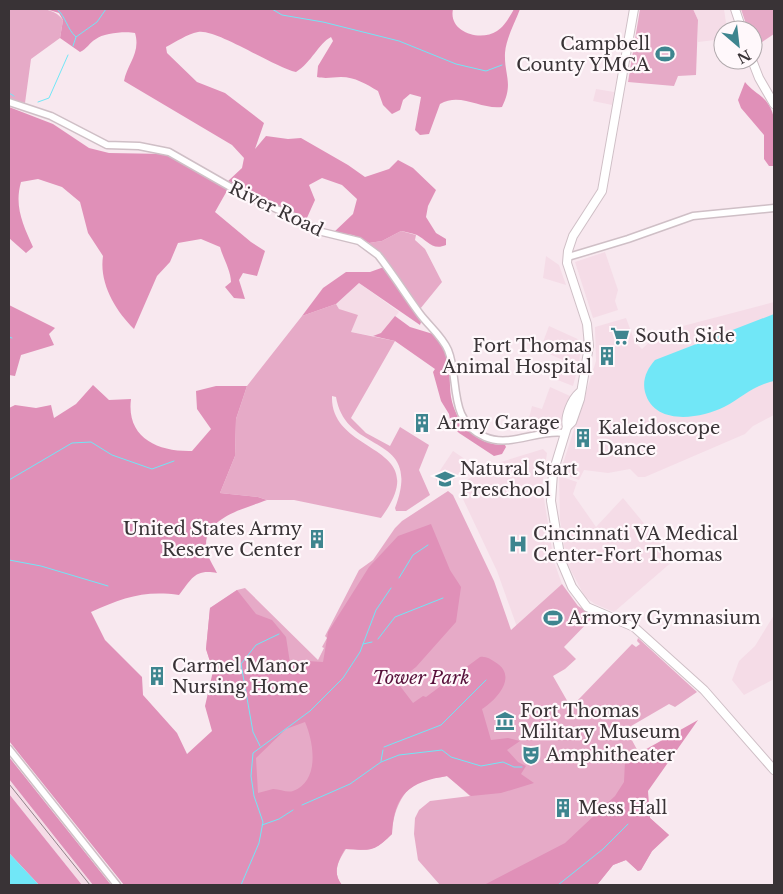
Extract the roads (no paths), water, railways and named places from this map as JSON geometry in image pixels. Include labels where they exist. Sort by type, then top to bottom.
[{"type":"main road","points":[[634,9],[602,191],[573,236],[568,257],[568,268],[589,337],[588,358],[579,393],[574,397],[553,473],[552,501],[562,567],[582,601],[593,610],[624,622],[639,631],[715,701],[774,770]]},
{"type":"main road","points":[[756,70],[774,104]]},
{"type":"street","name":"River Road","points":[[9,102],[51,116],[107,145],[139,146],[169,152],[239,192],[292,216],[318,231],[364,243],[378,255],[448,349],[456,402],[464,418],[476,432],[490,439],[508,440],[565,430]]},
{"type":"street","points":[[568,257],[628,239],[692,216],[774,208]]},
{"type":"street","points":[[9,750],[117,885]]},
{"type":"water","points":[[774,314],[774,381],[754,389],[724,407],[703,414],[679,417],[668,415],[650,403],[645,392],[644,383],[648,371],[655,360]]},
{"type":"water","points":[[9,853],[39,885],[9,885]]},
{"type":"waterway","points":[[57,9],[76,37],[73,46]]},
{"type":"waterway","points":[[76,37],[97,22],[106,9]]},
{"type":"waterway","points":[[272,9],[282,15],[323,22],[399,41],[456,64],[486,71],[502,65]]},
{"type":"waterway","points":[[38,102],[49,98],[68,55]]},
{"type":"waterway","points":[[9,93],[14,96]]},
{"type":"waterway","points":[[9,480],[72,443],[91,442],[112,455],[152,469],[174,461]]},
{"type":"waterway","points":[[399,578],[413,555],[428,545]]},
{"type":"waterway","points":[[9,560],[41,566],[108,586]]},
{"type":"waterway","points":[[241,885],[259,843],[263,822],[254,796],[251,776],[253,753],[310,711],[343,678],[360,652],[376,610],[391,588]]},
{"type":"waterway","points":[[378,639],[395,617],[443,598]]},
{"type":"waterway","points":[[260,746],[253,732],[241,664],[256,645],[279,634]]},
{"type":"waterway","points":[[363,644],[372,642]]},
{"type":"waterway","points":[[384,747],[441,725],[486,680]]},
{"type":"waterway","points":[[381,761],[383,750]]},
{"type":"waterway","points":[[302,805],[350,784],[381,762],[399,755],[442,750],[451,757],[481,766],[503,762],[514,767],[522,767]]},
{"type":"waterway","points":[[262,825],[279,819],[293,810]]},
{"type":"waterway","points":[[558,885],[603,849],[628,824]]},
{"type":"railway","points":[[9,784],[90,885]]},
{"type":"place","name":"Campbell County YMCA","points":[[665,54]]},
{"type":"place","name":"South Side","points":[[620,336]]},
{"type":"place","name":"Fort Thomas Animal Hospital","points":[[607,356]]},
{"type":"place","name":"Army Garage","points":[[422,423]]},
{"type":"place","name":"Kaleidoscope Dance","points":[[583,438]]},
{"type":"place","name":"Natural Start Preschool","points":[[445,479]]},
{"type":"place","name":"United States Army Reserve Center","points":[[317,539]]},
{"type":"place","name":"Cincinnati VA Medical Center-Fort Thomas","points":[[518,544]]},
{"type":"place","name":"Armory Gymnasium","points":[[553,618]]},
{"type":"place","name":"Carmel Manor Nursing Home","points":[[157,676]]},
{"type":"place","name":"Fort Thomas Military Museum","points":[[505,721]]},
{"type":"place","name":"Amphitheater","points":[[531,755]]},
{"type":"place","name":"Mess Hall","points":[[563,808]]},
{"type":"park label","name":"Tower Park","points":[[421,678]]}]
